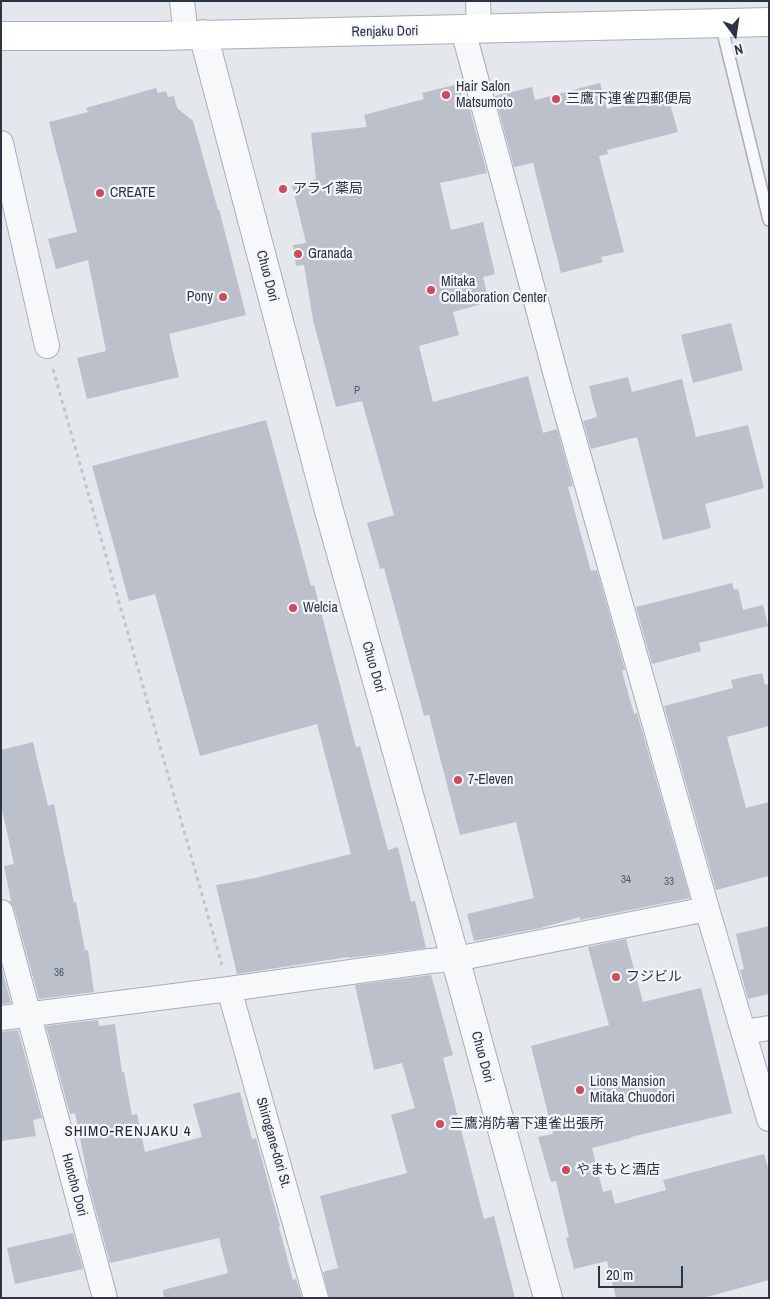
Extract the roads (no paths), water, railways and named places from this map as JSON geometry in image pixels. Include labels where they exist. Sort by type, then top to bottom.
[{"type":"main road","name":"Renjaku Dori","points":[[1,36],[471,30],[674,13],[721,24],[769,22]]},
{"type":"street","points":[[182,1],[194,35]]},
{"type":"street","points":[[478,1],[471,30],[558,383],[707,909],[769,1119]]},
{"type":"street","name":"Chuo Dori","points":[[194,35],[456,959],[548,1298]]},
{"type":"street","points":[[1,143],[47,346]]},
{"type":"street","points":[[1,1018],[421,962],[456,959],[707,909]]},
{"type":"street","name":"Honcho Dori","points":[[1,912],[105,1298]]},
{"type":"street","name":"Shirogane-dori St.","points":[[229,989],[316,1298]]},
{"type":"street","points":[[744,1032],[769,1028]]},
{"type":"lane","points":[[721,24],[769,220]]},
{"type":"place","name":"Hair Salon Matsumoto","points":[[446,95]]},
{"type":"place","name":"三鷹下連雀四郵便局","points":[[556,99]]},
{"type":"place","name":"アライ薬局","points":[[283,189]]},
{"type":"place","name":"CREATE","points":[[100,193]]},
{"type":"place","name":"Granada","points":[[298,254]]},
{"type":"place","name":"Mitaka Collaboration Center","points":[[431,290]]},
{"type":"place","name":"Pony","points":[[223,297]]},
{"type":"place","name":"Welcia","points":[[293,608]]},
{"type":"place","name":"7-Eleven","points":[[458,780]]},
{"type":"place","name":"フジビル","points":[[616,977]]},
{"type":"place","name":"Lions Mansion Mitaka Chuodori","points":[[580,1090]]},
{"type":"place","name":"三鷹消防署下連雀出張所","points":[[440,1124]]},
{"type":"place","name":"やまもと酒店","points":[[566,1170]]},
{"type":"district","name":"SHIMO-RENJAKU 4","points":[[128,1132]]}]
